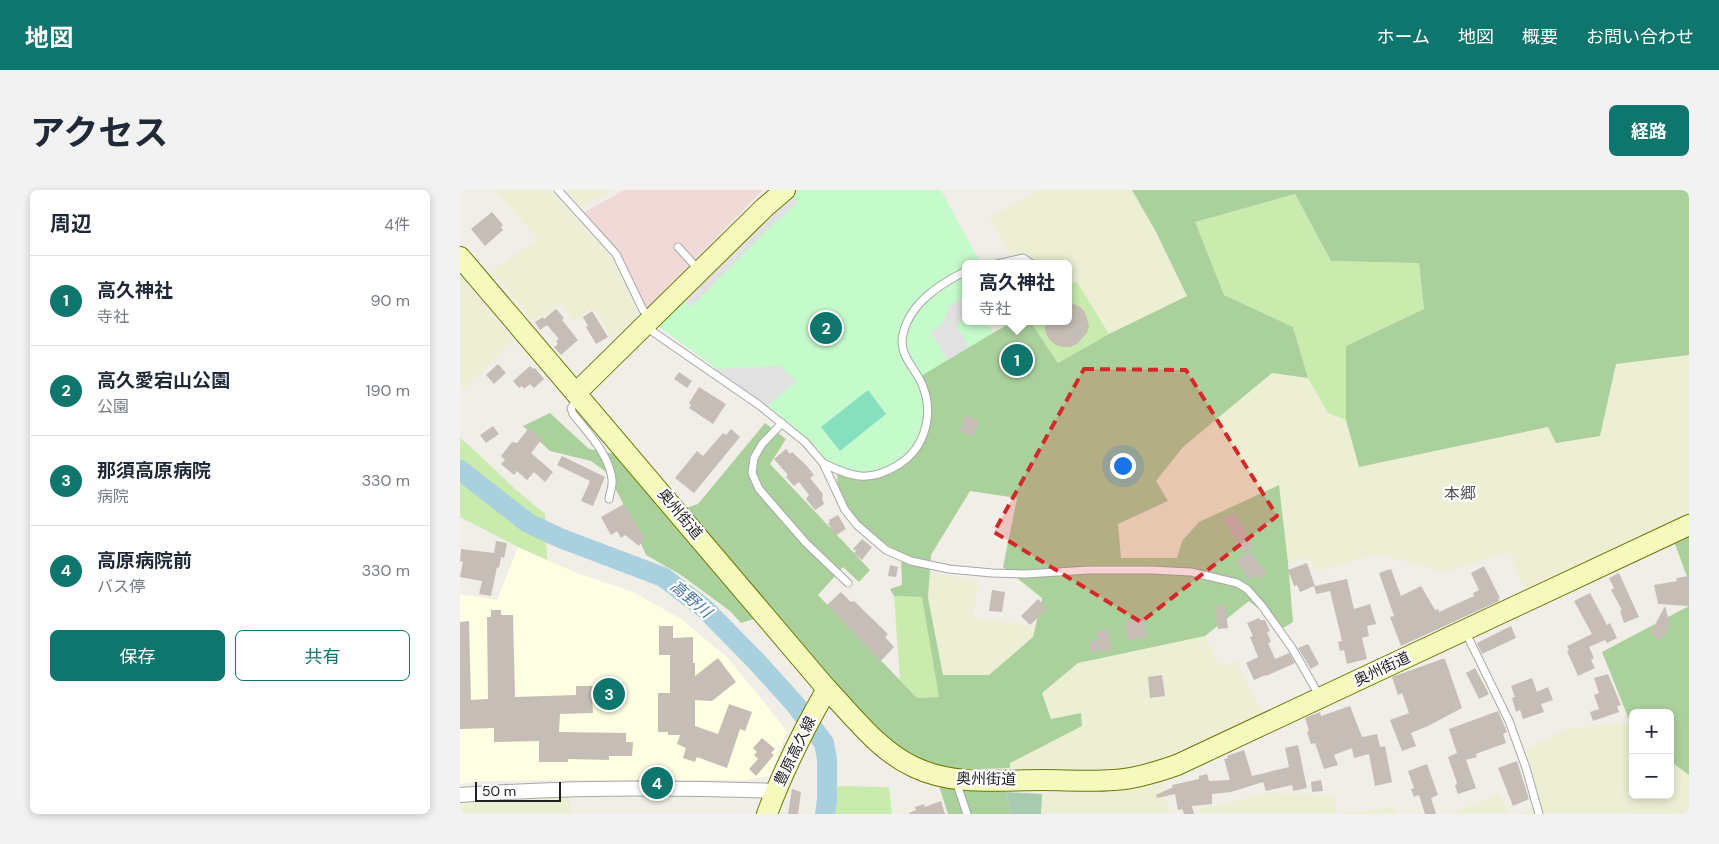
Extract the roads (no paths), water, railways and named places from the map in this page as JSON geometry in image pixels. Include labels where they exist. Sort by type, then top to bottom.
[{"type":"main road","points":[[578,394],[648,322],[764,208],[785,190]]},
{"type":"main road","name":"奥州街道","points":[[460,257],[578,394],[822,698],[899,759],[915,768],[932,774],[956,779],[1115,780],[1136,777],[1176,765],[1689,525]]},
{"type":"main road","name":"豊原高久線","points":[[767,814],[803,734],[822,698]]},
{"type":"street","points":[[460,794],[630,788],[776,791]]},
{"type":"lane","points":[[558,190],[616,254],[648,322],[782,422],[805,442],[823,464],[845,510],[886,550],[911,561],[949,569],[1025,574],[1089,570],[1151,570],[1191,572],[1237,583],[1247,589],[1262,606],[1292,648],[1321,698]]},
{"type":"lane","points":[[678,247],[701,272]]},
{"type":"lane","points":[[1014,260],[1023,258],[1026,260]]},
{"type":"lane","points":[[823,464],[852,476],[867,478],[895,467],[909,458],[918,446],[925,431],[928,405],[921,382],[903,353],[902,334],[908,320],[927,294],[947,280],[962,273]]},
{"type":"lane","points":[[578,394],[571,408],[573,414],[602,453],[609,467],[613,479],[609,499]]},
{"type":"lane","points":[[782,422],[762,444],[754,458],[752,473],[758,489],[806,543],[848,583]]},
{"type":"lane","points":[[1464,630],[1509,721],[1540,814]]},
{"type":"lane","points":[[956,779],[967,814]]},
{"type":"waterway","name":"高野川","points":[[460,470],[528,523],[560,538],[663,577],[704,608],[795,704],[824,743],[827,759],[825,814]]},
{"type":"place","name":"高久愛宕山公園","points":[[826,328]]},
{"type":"place","name":"高久神社","points":[[1017,360]]},
{"type":"place","name":"那須高原病院","points":[[609,694]]},
{"type":"place","name":"高原病院前","points":[[657,783]]},
{"type":"district","name":"本郷","points":[[1460,493]]}]
